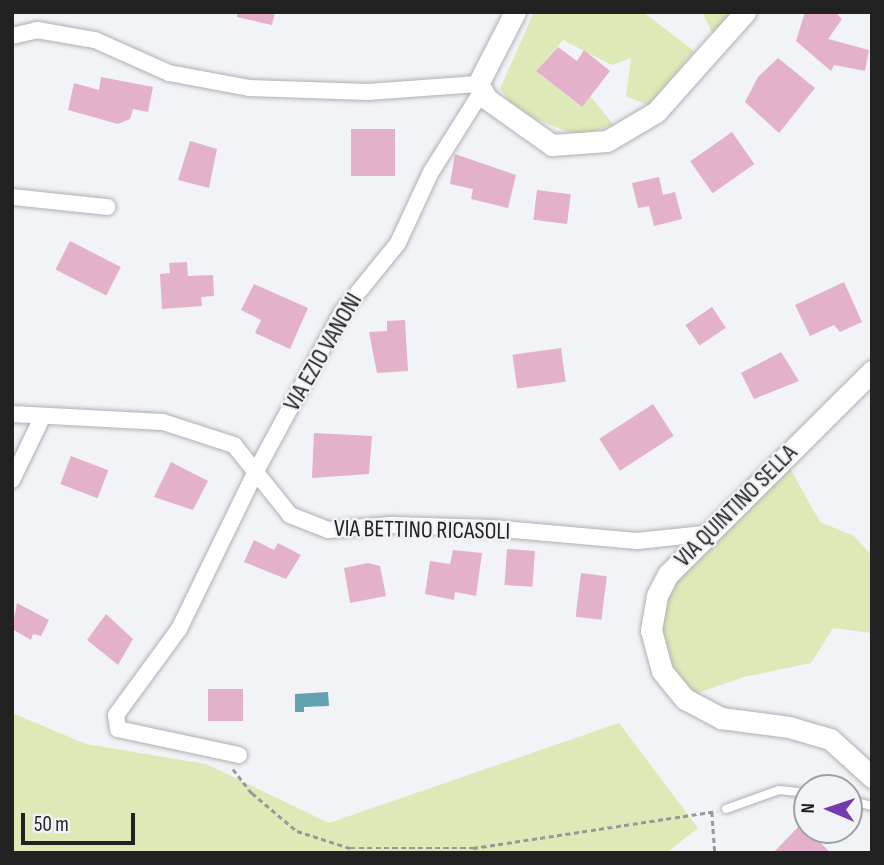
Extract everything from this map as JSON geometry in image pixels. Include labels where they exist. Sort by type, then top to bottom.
[{"type":"street","points":[[480,88],[515,12]]},
{"type":"street","points":[[12,36],[37,30],[95,40],[169,73],[248,88],[368,92],[480,88],[552,145],[607,141],[656,112],[745,12]]},
{"type":"street","name":"VIA EZIO VANONI","points":[[217,750],[118,729],[117,715],[179,629],[255,473],[342,312],[398,243],[431,172],[480,88]]},
{"type":"street","points":[[12,197],[107,207]]},
{"type":"street","name":"VIA QUINTINO SELLA","points":[[872,371],[704,534],[668,575],[657,596],[651,630],[662,671],[685,699],[721,718],[789,727],[830,738],[872,777]]},
{"type":"street","name":"VIA BETTINO RICASOLI","points":[[12,414],[163,422],[234,445],[247,456],[255,473],[290,515],[328,530],[391,524],[637,541],[704,534]]},
{"type":"street","points":[[12,480],[43,416]]},
{"type":"street","points":[[217,750],[239,755]]},
{"type":"lane","points":[[726,808],[779,790],[793,792]]},
{"type":"path","points":[[217,750],[252,793],[297,831],[350,848],[473,848],[726,808]]},
{"type":"path","points":[[712,812],[715,853]]},
{"type":"green space","points":[[534,12],[643,12],[694,51],[649,106],[626,96],[631,58],[612,65],[563,40],[536,71],[581,107],[590,96],[614,125],[578,136],[518,112],[500,89]]},
{"type":"green space","points":[[702,12],[736,12],[714,36]]},
{"type":"green space","points":[[787,463],[820,522],[854,536],[872,556],[872,633],[833,628],[811,663],[744,677],[694,694],[673,672],[663,649],[661,617],[675,578]]},
{"type":"green space","points":[[12,713],[86,744],[206,764],[329,823],[619,723],[698,828],[666,853],[12,853]]},
{"type":"water","points":[[328,692],[329,706],[304,707],[304,712],[295,712],[295,694]]},
{"type":"building","points":[[237,12],[275,12],[272,25],[237,17]]},
{"type":"building","points":[[805,12],[835,12],[842,19],[828,39],[869,50],[865,71],[834,65],[831,71],[796,41]]},
{"type":"building","points":[[558,47],[577,61],[584,50],[610,71],[582,107],[536,71]]},
{"type":"building","points":[[778,58],[815,88],[779,133],[745,102],[758,77]]},
{"type":"building","points":[[101,77],[153,87],[148,112],[133,109],[130,119],[118,124],[68,110],[74,83],[99,90]]},
{"type":"building","points":[[351,129],[395,129],[395,176],[351,176]]},
{"type":"building","points":[[732,132],[754,164],[713,193],[690,161]]},
{"type":"building","points":[[190,141],[217,149],[209,188],[178,180]]},
{"type":"building","points":[[455,154],[516,175],[508,208],[471,199],[473,189],[450,184]]},
{"type":"building","points":[[659,177],[663,195],[675,192],[682,219],[654,226],[649,206],[638,208],[632,183]]},
{"type":"building","points":[[537,190],[571,194],[567,224],[533,220]]},
{"type":"building","points":[[70,241],[121,267],[106,295],[55,270]]},
{"type":"building","points":[[187,262],[188,276],[213,275],[214,296],[201,297],[202,306],[162,309],[160,274],[170,273],[169,263]]},
{"type":"building","points":[[844,282],[862,322],[840,332],[834,325],[810,336],[795,305]]},
{"type":"building","points":[[254,284],[308,308],[290,349],[255,333],[261,320],[241,310]]},
{"type":"building","points":[[712,307],[726,328],[699,346],[685,325]]},
{"type":"building","points":[[405,320],[408,371],[377,373],[369,332],[387,331],[387,321]]},
{"type":"building","points":[[561,348],[566,382],[517,388],[512,355]]},
{"type":"building","points":[[781,352],[799,381],[754,399],[741,373]]},
{"type":"building","points":[[653,404],[674,436],[620,471],[599,439]]},
{"type":"building","points":[[314,433],[372,436],[369,474],[312,478]]},
{"type":"building","points":[[71,456],[108,470],[98,498],[60,484]]},
{"type":"building","points":[[171,462],[208,481],[193,510],[154,497]]},
{"type":"building","points":[[254,540],[274,550],[278,543],[301,555],[286,579],[244,562]]},
{"type":"building","points":[[507,549],[535,551],[532,587],[504,585]]},
{"type":"building","points":[[453,550],[482,553],[476,596],[455,592],[454,600],[425,594],[430,561],[450,564]]},
{"type":"building","points":[[368,563],[380,566],[386,596],[350,603],[344,568]]},
{"type":"building","points":[[581,573],[607,576],[601,620],[576,617]]},
{"type":"building","points":[[17,603],[49,620],[41,636],[33,634],[31,640],[12,629]]},
{"type":"building","points":[[106,614],[133,639],[118,665],[87,640]]},
{"type":"building","points":[[208,689],[243,689],[243,721],[208,721]]},
{"type":"building","points":[[793,832],[793,844],[822,844],[831,853],[773,853]]}]
